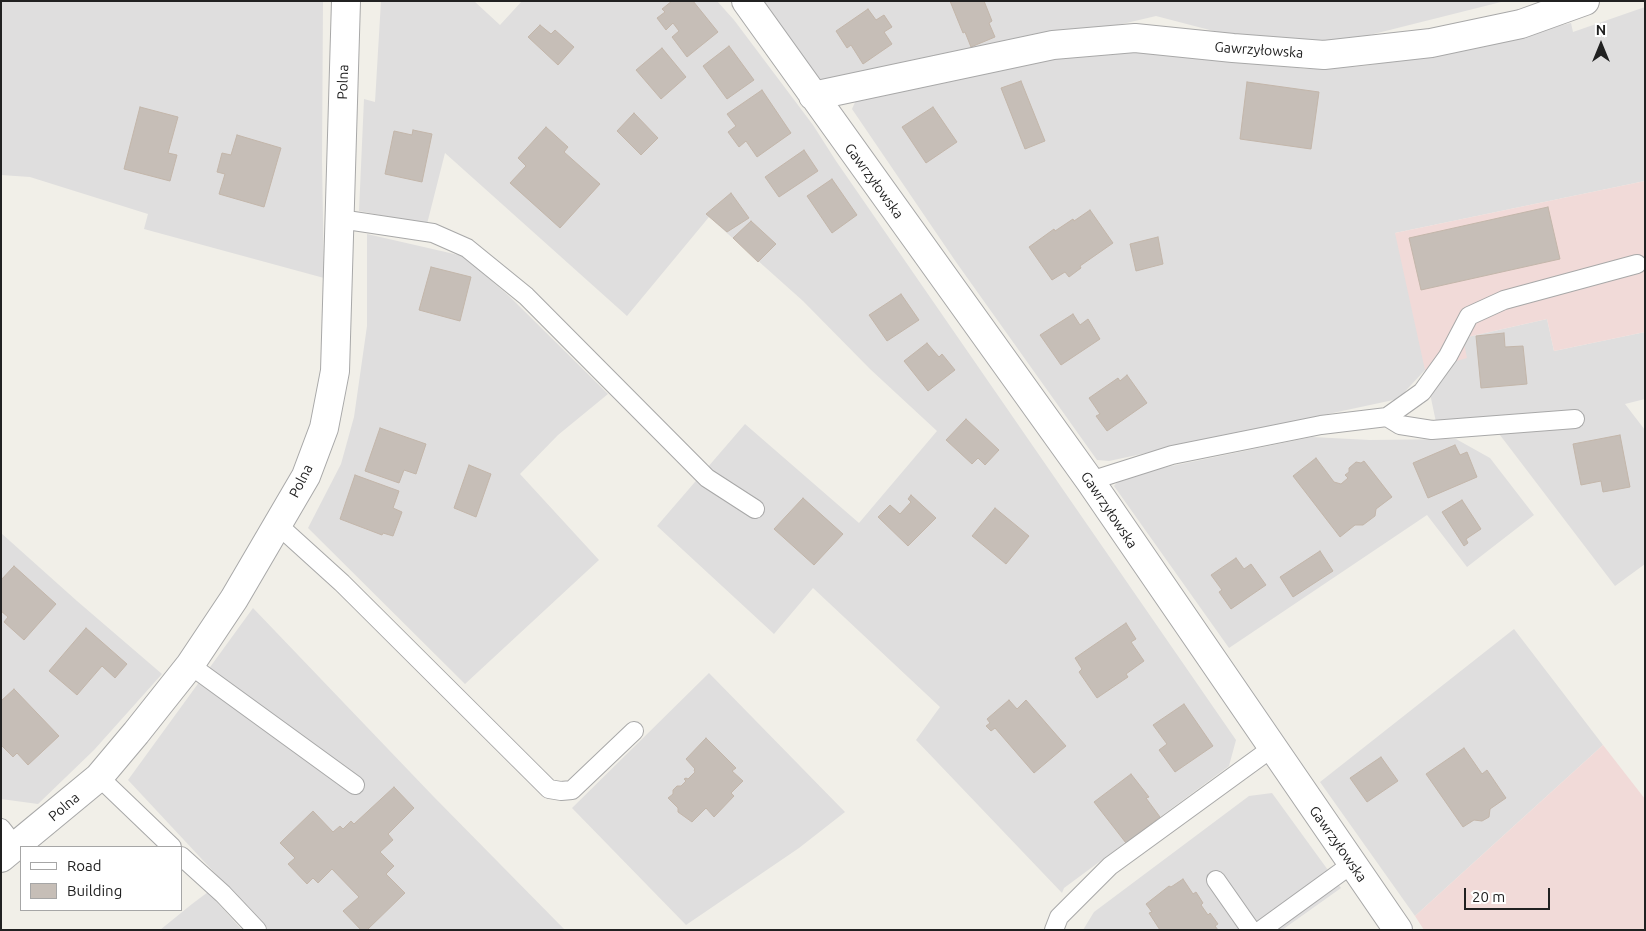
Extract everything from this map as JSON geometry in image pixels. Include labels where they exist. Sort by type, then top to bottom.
[{"type":"street","name":"Polna","points":[[6,844],[99,778],[190,665],[234,599],[306,476],[324,428],[335,372],[346,1]]},
{"type":"street","name":"Gawrzyłowska","points":[[746,1],[1090,481],[1398,930]]},
{"type":"street","name":"Gawrzyłowska","points":[[813,96],[1053,45],[1126,38],[1324,55],[1431,43],[1521,24],[1585,1]]},
{"type":"lane","points":[[340,219],[433,232],[468,248],[526,296],[707,478],[755,509]]},
{"type":"lane","points":[[1090,481],[1172,455],[1321,426],[1387,417],[1422,392],[1448,356],[1469,316],[1504,300],[1637,264]]},
{"type":"lane","points":[[1387,417],[1400,426],[1432,430],[1575,419]]},
{"type":"lane","points":[[278,525],[342,583],[550,789],[561,792],[572,790],[634,731]]},
{"type":"lane","points":[[190,665],[355,785]]},
{"type":"lane","points":[[1054,930],[1059,917],[1110,866],[1272,748]]},
{"type":"lane","points":[[99,778],[171,846]]},
{"type":"lane","points":[[182,857],[223,894],[257,930]]},
{"type":"lane","points":[[1261,930],[1352,864]]},
{"type":"lane","points":[[1216,880],[1251,930]]},
{"type":"shaded area","points":[[1,1],[323,1],[322,161],[324,278],[144,229],[148,214],[30,177],[1,175]]},
{"type":"shaded area","points":[[381,1],[474,1],[500,25],[522,1],[717,1],[734,20],[813,125],[1236,740],[1229,766],[1064,888],[1062,893],[916,740],[940,707],[813,588],[774,634],[657,526],[745,424],[859,523],[937,431],[870,369],[803,301],[709,217],[627,316],[445,153],[427,224],[359,211],[364,99],[375,102]]},
{"type":"shaded area","points":[[739,1],[1505,1],[1298,53],[1156,16],[830,93]]},
{"type":"shaded area","points":[[1645,7],[1645,181],[1395,233],[1463,338],[1547,319],[1554,351],[1645,332],[1645,399],[1625,404],[1645,430],[1645,564],[1615,586],[1487,418],[1436,422],[1425,370],[1398,399],[1109,461],[1097,460],[956,262],[852,109],[856,100],[1032,58],[1153,49],[1306,69],[1364,66],[1449,52],[1571,23],[1573,32]]},
{"type":"shaded area","points":[[1645,181],[1645,332],[1554,351],[1547,319],[1463,338],[1467,358],[1425,370],[1395,233]]},
{"type":"shaded area","points":[[367,234],[463,256],[509,296],[608,394],[558,435],[520,474],[599,560],[465,684],[308,528],[341,464],[354,417],[367,326]]},
{"type":"shaded area","points":[[1312,437],[1370,440],[1456,439],[1490,458],[1534,515],[1467,567],[1427,515],[1229,648],[1114,486],[1123,476]]},
{"type":"shaded area","points":[[1,533],[162,674],[94,750],[38,804],[1,799]]},
{"type":"shaded area","points":[[253,608],[433,796],[565,930],[268,930],[128,780]]},
{"type":"shaded area","points":[[1514,629],[1603,745],[1415,916],[1320,782]]},
{"type":"shaded area","points":[[709,673],[845,812],[799,848],[686,925],[572,808]]},
{"type":"shaded area","points":[[1603,745],[1645,799],[1645,930],[1424,930],[1415,916]]},
{"type":"shaded area","points":[[1272,793],[1341,888],[1282,930],[1083,930],[1094,912],[1249,796]]},
{"type":"shaded area","points":[[208,892],[242,930],[160,930],[192,904]]},
{"type":"building","points":[[672,1],[693,1],[718,32],[687,57],[672,37],[679,31],[673,23],[666,30],[657,18],[665,12],[662,9]]},
{"type":"building","points":[[950,1],[984,1],[992,21],[989,23],[995,37],[971,47]]},
{"type":"building","points":[[868,9],[876,20],[884,15],[892,27],[884,32],[892,44],[863,64],[851,45],[847,48],[836,31]]},
{"type":"building","points":[[540,25],[551,34],[555,30],[574,47],[558,65],[528,37]]},
{"type":"building","points":[[729,46],[754,80],[727,99],[703,66]]},
{"type":"building","points":[[662,48],[686,77],[661,99],[636,70]]},
{"type":"building","points":[[1021,81],[1045,141],[1025,149],[1001,88]]},
{"type":"building","points":[[1247,82],[1319,92],[1311,149],[1240,139]]},
{"type":"building","points":[[762,90],[791,133],[757,157],[746,141],[739,147],[728,132],[736,126],[727,114]]},
{"type":"building","points":[[140,107],[178,117],[168,153],[177,155],[170,181],[124,169]]},
{"type":"building","points":[[933,107],[957,142],[926,163],[902,127]]},
{"type":"building","points":[[634,113],[658,138],[641,155],[617,131]]},
{"type":"building","points":[[546,127],[568,147],[564,152],[600,184],[560,228],[510,183],[526,166],[518,158]]},
{"type":"building","points":[[413,130],[432,134],[422,182],[385,174],[394,131],[412,135]]},
{"type":"building","points":[[237,135],[281,148],[264,207],[219,194],[225,174],[217,172],[222,153],[231,155]]},
{"type":"building","points":[[804,150],[818,171],[779,197],[765,177]]},
{"type":"building","points":[[832,179],[857,215],[832,233],[807,196]]},
{"type":"building","points":[[731,193],[749,218],[727,232],[706,214]]},
{"type":"building","points":[[1548,207],[1560,259],[1421,290],[1409,238]]},
{"type":"building","points":[[1090,210],[1113,243],[1080,266],[1081,268],[1069,277],[1065,272],[1052,280],[1029,247],[1054,229],[1055,231],[1073,219],[1074,221]]},
{"type":"building","points":[[751,221],[776,244],[758,262],[733,238]]},
{"type":"building","points":[[1158,237],[1163,264],[1136,271],[1130,244]]},
{"type":"building","points":[[431,267],[471,277],[460,321],[419,310]]},
{"type":"building","points":[[901,294],[919,320],[887,341],[869,315]]},
{"type":"building","points":[[1073,314],[1080,325],[1088,319],[1100,339],[1061,365],[1040,335]]},
{"type":"building","points":[[1504,333],[1505,347],[1523,346],[1527,384],[1481,388],[1476,336]]},
{"type":"building","points":[[927,343],[939,357],[942,354],[955,370],[928,391],[904,361]]},
{"type":"building","points":[[1127,375],[1147,403],[1107,431],[1096,416],[1100,414],[1089,398],[1118,378],[1120,381]]},
{"type":"building","points":[[966,419],[999,450],[985,465],[978,458],[972,464],[946,440]]},
{"type":"building","points":[[380,428],[426,444],[416,474],[404,470],[399,483],[365,471]]},
{"type":"building","points":[[1620,435],[1630,487],[1603,492],[1601,481],[1581,485],[1573,444]]},
{"type":"building","points":[[1455,445],[1460,455],[1467,452],[1477,477],[1428,498],[1413,463]]},
{"type":"building","points":[[1316,458],[1334,482],[1341,484],[1348,478],[1345,475],[1349,472],[1349,468],[1356,462],[1361,463],[1364,461],[1392,497],[1376,509],[1375,516],[1363,525],[1355,525],[1340,537],[1293,476]]},
{"type":"building","points":[[469,465],[491,474],[476,517],[454,508]]},
{"type":"building","points":[[355,475],[399,491],[393,508],[402,512],[393,536],[383,533],[382,535],[340,519]]},
{"type":"building","points":[[911,495],[936,518],[908,546],[878,517],[890,505],[900,514],[911,502],[908,499]]},
{"type":"building","points":[[803,498],[843,534],[814,565],[774,529]]},
{"type":"building","points":[[1462,500],[1481,529],[1466,539],[1468,543],[1464,546],[1442,512]]},
{"type":"building","points":[[995,508],[1029,536],[1006,564],[972,536]]},
{"type":"building","points":[[1320,551],[1333,571],[1293,597],[1280,577]]},
{"type":"building","points":[[1236,558],[1244,569],[1251,564],[1266,585],[1231,609],[1219,592],[1222,590],[1211,575]]},
{"type":"building","points":[[14,566],[56,604],[24,640],[4,622],[8,617],[1,611],[1,580]]},
{"type":"building","points":[[1126,623],[1136,639],[1131,642],[1144,661],[1126,674],[1128,677],[1097,698],[1079,672],[1082,669],[1075,658]]},
{"type":"building","points":[[86,628],[127,664],[115,678],[102,666],[77,695],[49,671]]},
{"type":"building","points":[[14,689],[59,736],[28,765],[17,753],[13,757],[1,745],[1,701]]},
{"type":"building","points":[[1009,700],[1017,709],[1026,700],[1066,746],[1034,773],[995,728],[991,731],[986,726],[990,723],[987,719]]},
{"type":"building","points":[[1184,704],[1213,746],[1175,772],[1159,750],[1167,744],[1153,725]]},
{"type":"building","points":[[706,738],[736,768],[732,771],[743,781],[731,793],[734,796],[714,817],[706,808],[692,822],[678,812],[678,808],[668,798],[673,794],[673,790],[677,786],[681,786],[686,781],[684,779],[688,779],[695,772],[695,769],[686,759]]},
{"type":"building","points":[[1464,748],[1482,774],[1487,770],[1506,798],[1490,809],[1489,817],[1482,821],[1474,820],[1463,827],[1426,774]]},
{"type":"building","points":[[1381,757],[1398,781],[1367,802],[1350,778]]},
{"type":"building","points":[[1131,774],[1149,797],[1146,798],[1160,817],[1126,843],[1094,802]]},
{"type":"building","points":[[394,787],[414,808],[388,834],[393,840],[380,852],[394,866],[386,874],[405,893],[367,930],[361,930],[343,911],[359,897],[332,869],[318,883],[313,878],[307,884],[288,864],[295,858],[280,843],[313,811],[333,832],[340,826],[343,829],[351,821],[354,824]]},
{"type":"building","points":[[1183,879],[1193,894],[1196,892],[1203,903],[1201,905],[1208,915],[1210,913],[1218,924],[1215,926],[1218,930],[1160,930],[1149,913],[1152,912],[1146,904],[1169,886],[1171,887]]}]
